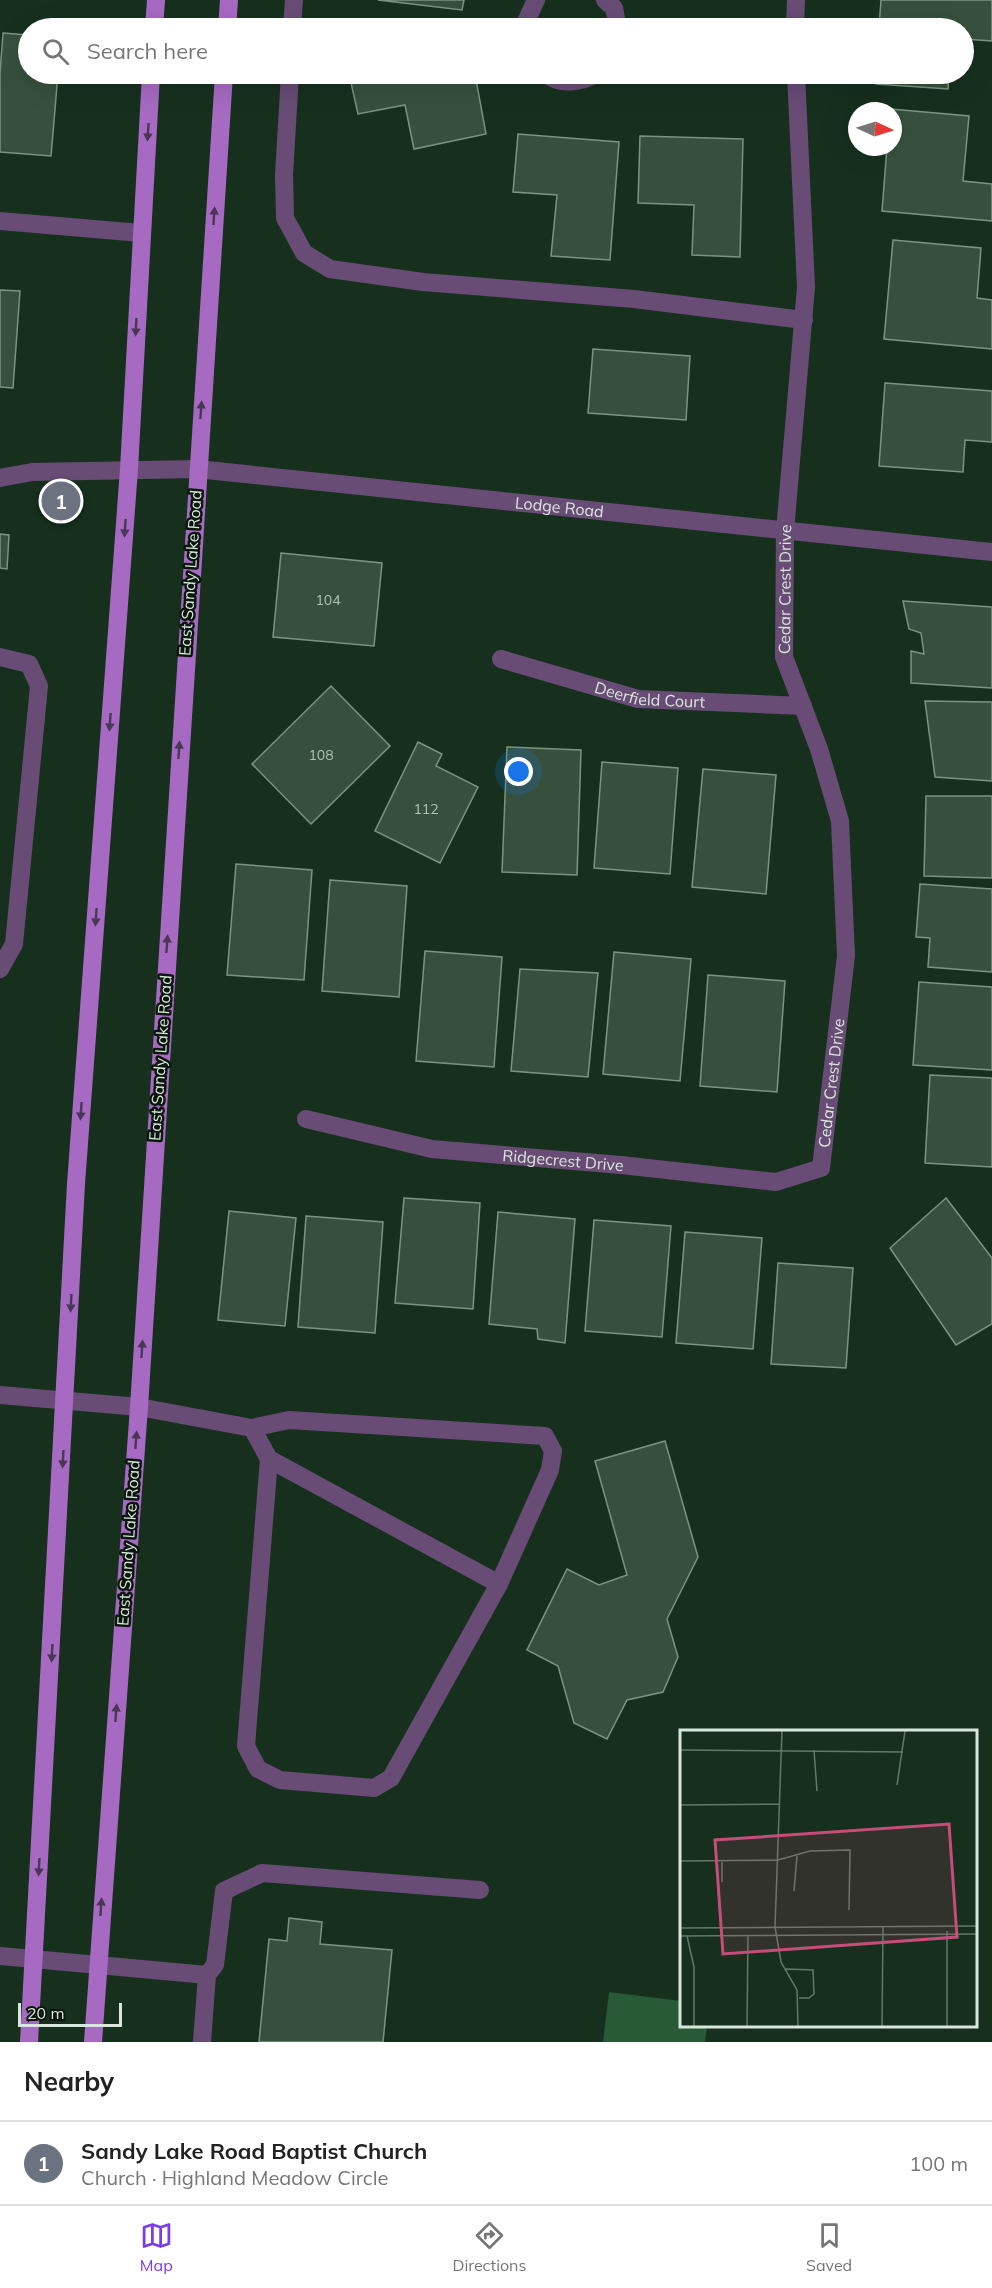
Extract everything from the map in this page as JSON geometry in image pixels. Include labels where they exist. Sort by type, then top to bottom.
[{"type":"main road","points":[[155,18],[156,0]]},
{"type":"main road","points":[[228,18],[229,0]]},
{"type":"main road","points":[[29,2042],[66,1400],[76,1184],[129,469],[150,84]]},
{"type":"main road","name":"East Sandy Lake Road","points":[[93,2042],[138,1407],[223,84]]},
{"type":"street","points":[[293,18],[294,0]]},
{"type":"street","points":[[528,18],[536,0]]},
{"type":"street","points":[[605,0],[614,8],[616,18]]},
{"type":"street","points":[[795,18],[796,0]]},
{"type":"street","points":[[289,84],[284,175],[285,218],[304,253],[330,270],[423,282],[634,299],[804,320]]},
{"type":"street","name":"Cedar Crest Drive","points":[[796,84],[806,287],[785,531],[784,657],[803,706],[840,822],[846,956],[821,1168]]},
{"type":"street","points":[[0,221],[141,233]]},
{"type":"street","name":"Lodge Road","points":[[0,478],[32,472],[197,469],[992,552]]},
{"type":"street","points":[[0,657],[29,664],[39,686],[14,944],[0,969]]},
{"type":"street","name":"Deerfield Court","points":[[501,659],[638,699],[803,706]]},
{"type":"street","name":"Ridgecrest Drive","points":[[306,1119],[432,1149],[621,1165],[776,1182],[821,1168]]},
{"type":"street","points":[[0,1395],[138,1407],[252,1428],[289,1420],[545,1436],[553,1451],[550,1470],[499,1584],[391,1778],[374,1788],[279,1780],[258,1769],[246,1746],[269,1459]]},
{"type":"street","points":[[252,1428],[269,1459],[499,1584]]},
{"type":"street","points":[[202,2042],[207,1975],[215,1965],[224,1892],[262,1873],[480,1890]]},
{"type":"street","points":[[0,1956],[207,1975]]},
{"type":"green space","points":[[609,1992],[680,2001],[680,2027],[707,2027],[705,2042],[603,2042]]},
{"type":"building","points":[[378,0],[464,0],[462,10]]},
{"type":"building","points":[[881,0],[992,0],[992,41],[974,40],[974,18],[880,18]]},
{"type":"building","points":[[3,33],[18,34],[18,84],[57,84],[51,156],[0,152],[0,73]]},
{"type":"building","points":[[351,84],[477,84],[486,134],[414,149],[405,105],[358,114]]},
{"type":"building","points":[[876,84],[948,84],[948,89]]},
{"type":"building","points":[[902,110],[969,116],[963,181],[992,184],[992,221],[882,211],[886,156],[902,156]]},
{"type":"building","points":[[518,134],[619,142],[610,260],[551,256],[557,195],[513,192]]},
{"type":"building","points":[[640,136],[743,139],[740,257],[692,255],[694,205],[638,203]]},
{"type":"building","points":[[893,240],[981,248],[977,298],[992,300],[992,349],[884,339]]},
{"type":"building","points":[[0,290],[20,291],[13,388],[0,387]]},
{"type":"building","points":[[593,349],[690,356],[686,420],[588,413]]},
{"type":"building","points":[[885,383],[992,391],[992,442],[965,440],[963,472],[879,466]]},
{"type":"building","points":[[0,534],[9,535],[7,569],[0,568]]},
{"type":"building","points":[[281,553],[382,563],[374,646],[273,637]]},
{"type":"building","points":[[903,601],[992,607],[992,688],[911,683],[911,651],[924,654],[921,633],[909,629]]},
{"type":"building","points":[[331,686],[390,746],[311,824],[252,764]]},
{"type":"building","points":[[925,701],[992,702],[992,781],[935,777]]},
{"type":"building","points":[[418,742],[442,754],[436,766],[478,787],[440,863],[375,831]]},
{"type":"building","points":[[507,747],[581,750],[577,875],[502,872]]},
{"type":"building","points":[[602,762],[678,768],[670,874],[594,868]]},
{"type":"building","points":[[703,769],[776,775],[766,894],[692,887]]},
{"type":"building","points":[[926,796],[992,796],[992,878],[924,876]]},
{"type":"building","points":[[236,864],[312,870],[304,980],[227,975]]},
{"type":"building","points":[[330,880],[407,886],[399,997],[322,991]]},
{"type":"building","points":[[920,884],[992,889],[992,972],[928,967],[930,938],[916,937]]},
{"type":"building","points":[[425,951],[502,957],[494,1067],[416,1061]]},
{"type":"building","points":[[614,952],[691,959],[680,1081],[603,1074]]},
{"type":"building","points":[[520,969],[598,973],[588,1077],[511,1071]]},
{"type":"building","points":[[708,975],[785,981],[777,1092],[700,1086]]},
{"type":"building","points":[[919,982],[992,987],[992,1070],[913,1065]]},
{"type":"building","points":[[930,1075],[992,1078],[992,1167],[925,1163]]},
{"type":"building","points":[[404,1198],[480,1203],[473,1309],[395,1303]]},
{"type":"building","points":[[946,1198],[992,1258],[992,1324],[956,1345],[890,1248]]},
{"type":"building","points":[[229,1211],[296,1218],[285,1326],[218,1320]]},
{"type":"building","points":[[498,1212],[575,1219],[565,1343],[538,1339],[537,1329],[489,1324]]},
{"type":"building","points":[[306,1216],[383,1222],[375,1333],[298,1327]]},
{"type":"building","points":[[594,1220],[671,1226],[662,1337],[585,1331]]},
{"type":"building","points":[[685,1232],[762,1238],[753,1349],[676,1343]]},
{"type":"building","points":[[778,1263],[853,1268],[846,1368],[771,1364]]},
{"type":"building","points":[[665,1441],[698,1557],[667,1619],[678,1657],[663,1692],[627,1700],[607,1739],[574,1723],[558,1666],[527,1650],[567,1569],[599,1585],[627,1575],[595,1461]]},
{"type":"building","points":[[289,1918],[322,1922],[320,1944],[392,1950],[383,2042],[259,2042],[269,1939],[287,1941]]},
{"type":"place","name":"Sandy Lake Road Baptist Church","points":[[61,501]]}]
